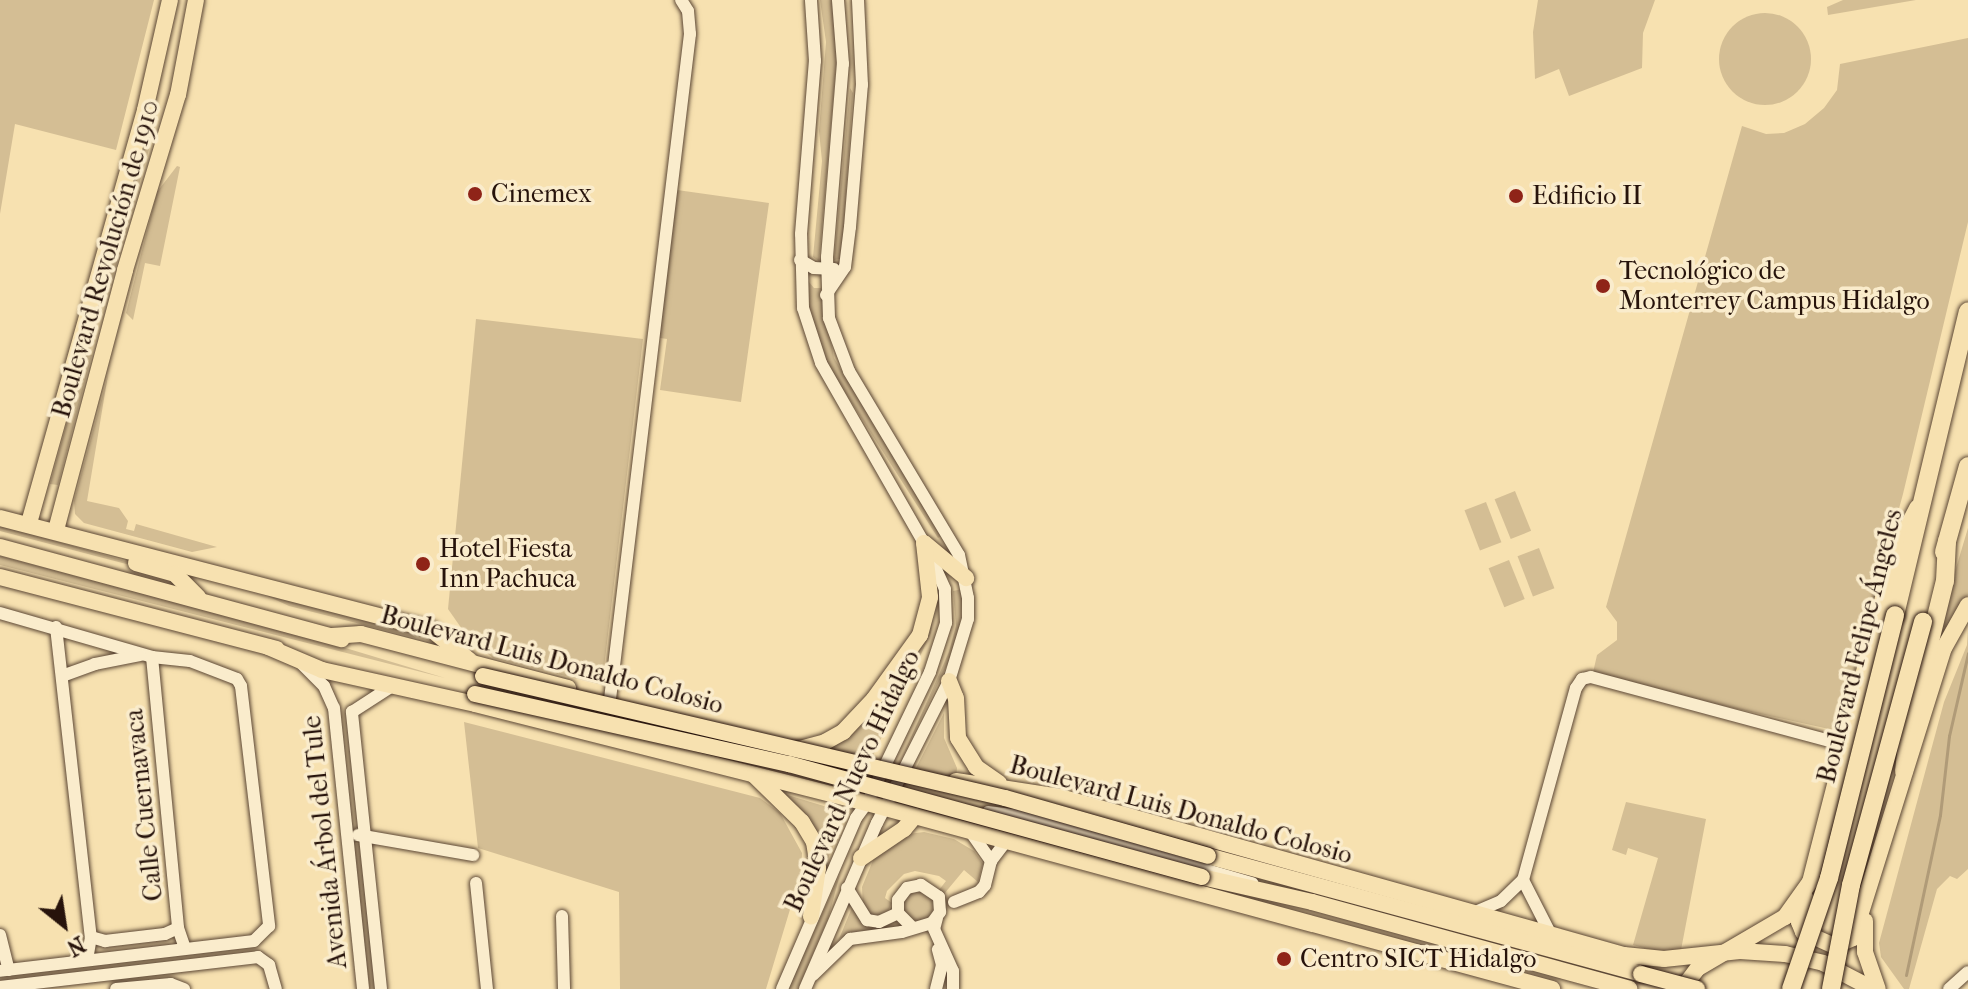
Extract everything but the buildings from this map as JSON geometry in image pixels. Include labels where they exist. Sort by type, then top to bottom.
[{"type":"highway","name":"Boulevard Felipe Ángeles","points":[[1791,989],[1829,878],[1968,312]]},
{"type":"highway","name":"Boulevard Felipe Ángeles","points":[[1831,989],[1851,885],[1968,466]]},
{"type":"highway","points":[[1904,771],[1909,726],[1945,581],[1947,541]]},
{"type":"main road","name":"Boulevard Revolución de 1910","points":[[29,523],[145,110],[170,0]]},
{"type":"main road","name":"Boulevard Revolución de 1910","points":[[56,530],[125,270],[178,95],[196,0]]},
{"type":"main road","points":[[1923,496],[1898,545],[1799,922],[1803,932],[1811,939],[1835,946],[1846,944],[1853,938],[1944,648],[1968,605]]},
{"type":"main road","points":[[0,518],[29,523],[432,630],[478,670]]},
{"type":"main road","points":[[56,530],[66,543],[175,574],[198,598]]},
{"type":"main road","points":[[924,543],[966,578]]},
{"type":"main road","points":[[796,750],[825,742],[843,732],[874,699],[920,635],[930,597],[924,543]]},
{"type":"main road","name":"Boulevard Luis Donaldo Colosio","points":[[0,547],[332,636],[1005,798],[1208,856],[1315,895],[1629,989]]},
{"type":"main road","name":"Boulevard Luis Donaldo Colosio","points":[[0,577],[268,647],[789,764],[1202,877],[1288,897],[1315,895],[1697,989]]},
{"type":"main road","name":"Boulevard Luis Donaldo Colosio","points":[[268,647],[322,670],[761,776],[887,802],[915,816],[1289,918],[1498,981],[1552,989]]},
{"type":"main road","name":"Boulevard Luis Donaldo Colosio","points":[[478,670],[610,699],[796,750],[899,774],[1008,787],[1060,797],[1284,857],[1624,955],[1664,959],[1759,951],[1808,958],[1846,972],[1876,989]]},
{"type":"main road","points":[[949,681],[956,698],[955,725],[966,753],[990,779],[1008,787]]},
{"type":"main road","points":[[761,776],[787,778],[793,774],[796,759],[778,745]]},
{"type":"main road","points":[[761,776],[802,822],[814,842],[818,868],[811,916]]},
{"type":"main road","points":[[861,858],[904,829],[915,816]]},
{"type":"main road","points":[[1208,856],[1284,857]]},
{"type":"main road","points":[[1682,989],[1698,968],[1785,917],[1810,882]]},
{"type":"main road","points":[[1239,885],[1289,918]]},
{"type":"main road","points":[[1865,902],[1865,952],[1876,989]]},
{"type":"main road","points":[[1624,955],[1640,968],[1646,989]]},
{"type":"street","points":[[610,699],[690,34],[688,11],[681,0]]},
{"type":"street","name":"Boulevard Nuevo Hidalgo","points":[[782,989],[856,818],[930,672],[946,623],[945,589],[924,543],[821,363],[803,308],[800,260],[815,61],[811,0]]},
{"type":"street","name":"Boulevard Nuevo Hidalgo","points":[[807,984],[899,774],[949,681],[968,619],[966,578],[959,555],[849,371],[837,345],[826,295],[843,64],[843,31],[838,0]]},
{"type":"street","points":[[826,295],[839,280],[846,262],[861,101],[858,0]]},
{"type":"street","points":[[843,31],[860,28]]},
{"type":"street","points":[[843,64],[861,101]]},
{"type":"street","points":[[800,260],[808,267],[827,269],[846,262]]},
{"type":"street","points":[[0,613],[148,656],[190,661],[231,674],[241,686],[269,926],[263,936],[254,941],[4,970],[0,935]]},
{"type":"street","points":[[56,627],[91,937],[87,959]]},
{"type":"street","points":[[62,676],[95,664],[148,656]]},
{"type":"street","name":"Calle Cuernavaca","points":[[148,656],[178,928],[185,948]]},
{"type":"street","name":"Avenida Árbol del Tule","points":[[294,656],[324,686],[334,708],[363,989]]},
{"type":"street","points":[[1473,913],[1501,901],[1523,880],[1535,848],[1576,688],[1582,679],[1591,677],[1844,745]]},
{"type":"street","name":"Avenida Árbol del Tule","points":[[381,989],[352,712],[392,686]]},
{"type":"street","points":[[334,708],[352,712]]},
{"type":"street","points":[[793,774],[808,774],[868,797]]},
{"type":"street","points":[[887,802],[1021,816],[1223,871],[1288,897]]},
{"type":"street","points":[[344,814],[362,815]]},
{"type":"street","points":[[970,831],[991,861]]},
{"type":"street","points":[[346,834],[473,855]]},
{"type":"street","points":[[807,984],[850,939],[902,932],[916,927],[954,902],[979,892],[990,876],[991,861],[1006,841]]},
{"type":"street","points":[[1523,880],[1550,933]]},
{"type":"street","points":[[476,883],[487,989]]},
{"type":"street","points":[[898,913],[898,900],[907,888],[921,885],[954,902]]},
{"type":"street","points":[[847,888],[867,920],[879,922],[898,913]]},
{"type":"street","points":[[935,891],[938,915],[934,929],[953,971],[953,989]]},
{"type":"street","points":[[898,913],[929,933],[942,958],[936,989]]},
{"type":"street","points":[[562,916],[564,989]]},
{"type":"street","points":[[91,937],[105,941],[165,934],[178,928]]},
{"type":"street","points":[[137,953],[139,970]]},
{"type":"street","points":[[7,987],[93,983],[139,970],[258,957],[269,965],[276,989]]},
{"type":"street","points":[[116,989],[171,984],[184,989],[190,965]]},
{"type":"street","points":[[1949,989],[1968,972]]},
{"type":"shaded area","points":[[0,0],[154,0],[116,150],[15,124],[0,214]]},
{"type":"shaded area","points":[[820,0],[834,0],[838,44],[819,261],[813,257],[822,161],[819,131],[826,42]]},
{"type":"shaded area","points":[[1538,0],[1655,0],[1643,33],[1642,68],[1569,96],[1559,69],[1535,79],[1533,32]]},
{"type":"shaded area","points":[[1843,0],[1916,0],[1828,15],[1827,7]]},
{"type":"shaded area","points":[[1765,13],[1783,16],[1798,26],[1808,41],[1811,59],[1808,77],[1798,92],[1783,102],[1765,105],[1747,102],[1732,92],[1722,77],[1719,59],[1722,41],[1732,26],[1747,16]]},
{"type":"shaded area","points":[[1968,38],[1968,222],[1903,494],[1838,731],[1592,677],[1597,655],[1617,640],[1617,622],[1606,607],[1742,126],[1766,134],[1784,133],[1805,124],[1824,108],[1837,90],[1840,64]]},
{"type":"shaded area","points":[[850,88],[853,93],[842,254],[840,259],[834,260]]},
{"type":"shaded area","points":[[155,102],[158,103],[155,128],[111,284],[108,284],[110,260]]},
{"type":"shaded area","points":[[177,166],[180,167],[160,266],[145,263],[133,320],[126,313],[157,192]]},
{"type":"shaded area","points":[[670,189],[769,203],[741,402],[660,390],[667,339],[654,337]]},
{"type":"shaded area","points":[[808,281],[814,288],[821,288],[834,358],[941,536],[938,538],[825,361],[809,312]]},
{"type":"shaded area","points":[[476,319],[643,339],[602,685],[493,658],[469,639],[448,609]]},
{"type":"shaded area","points":[[86,353],[92,355],[58,485],[50,484]]},
{"type":"shaded area","points":[[108,375],[87,501],[119,508],[128,521],[126,529],[134,531],[136,524],[217,547],[192,552],[84,523],[75,514],[74,501]]},
{"type":"shaded area","points":[[1515,491],[1531,531],[1511,539],[1495,499]]},
{"type":"shaded area","points":[[1486,502],[1501,542],[1480,550],[1465,510]]},
{"type":"shaded area","points":[[0,525],[153,569],[153,571],[0,531]]},
{"type":"shaded area","points":[[1968,528],[1968,595],[1947,628],[1939,625]]},
{"type":"shaded area","points":[[1539,548],[1554,588],[1533,596],[1518,556]]},
{"type":"shaded area","points":[[0,556],[319,640],[445,678],[0,565]]},
{"type":"shaded area","points":[[1509,560],[1525,599],[1504,607],[1489,568]]},
{"type":"shaded area","points":[[963,589],[960,626],[950,659],[901,760],[949,652],[956,626],[953,591]]},
{"type":"shaded area","points":[[261,593],[407,631],[416,638],[289,606]]},
{"type":"shaded area","points":[[935,602],[931,633],[871,760],[823,750],[837,741]]},
{"type":"shaded area","points":[[1968,628],[1968,869],[1957,879],[1950,876],[1937,889],[1909,989],[1904,989],[1881,957],[1879,943],[1944,702],[1967,645]]},
{"type":"shaded area","points":[[944,713],[944,738],[957,768],[956,778],[914,772]]},
{"type":"shaded area","points":[[464,722],[760,798],[780,813],[802,853],[801,873],[766,989],[620,989],[619,892],[478,848]]},
{"type":"shaded area","points":[[781,793],[847,813],[824,868]]},
{"type":"shaded area","points":[[1626,802],[1706,819],[1681,950],[1659,952],[1633,945],[1658,858],[1628,848],[1626,855],[1612,850]]},
{"type":"shaded area","points":[[924,832],[954,839],[974,851],[983,864],[978,882],[964,870],[944,894],[939,890],[946,881],[939,876],[915,871],[904,874],[887,891],[885,898],[892,903],[888,911],[874,917],[868,914],[863,907],[862,887],[874,858],[908,834]]},
{"type":"shaded area","points":[[359,844],[377,989],[370,989],[352,845]]},
{"type":"shaded area","points":[[840,874],[828,919],[798,989],[788,989]]},
{"type":"shaded area","points":[[918,891],[929,895],[933,906],[929,917],[918,921],[907,917],[903,906],[907,895]]},
{"type":"shaded area","points":[[853,905],[856,914],[896,919],[901,928],[849,934],[839,939]]},
{"type":"waterway","points":[[1906,975],[1940,815],[1949,736],[1968,653]]},
{"type":"place","name":"Cinemex","points":[[475,194]]},
{"type":"place","name":"Edificio II","points":[[1516,196]]},
{"type":"place","name":"Tecnológico de Monterrey Campus Hidalgo","points":[[1603,286]]},
{"type":"place","name":"Hotel Fiesta Inn Pachuca","points":[[423,564]]},
{"type":"place","name":"Centro SICT Hidalgo","points":[[1284,959]]}]
